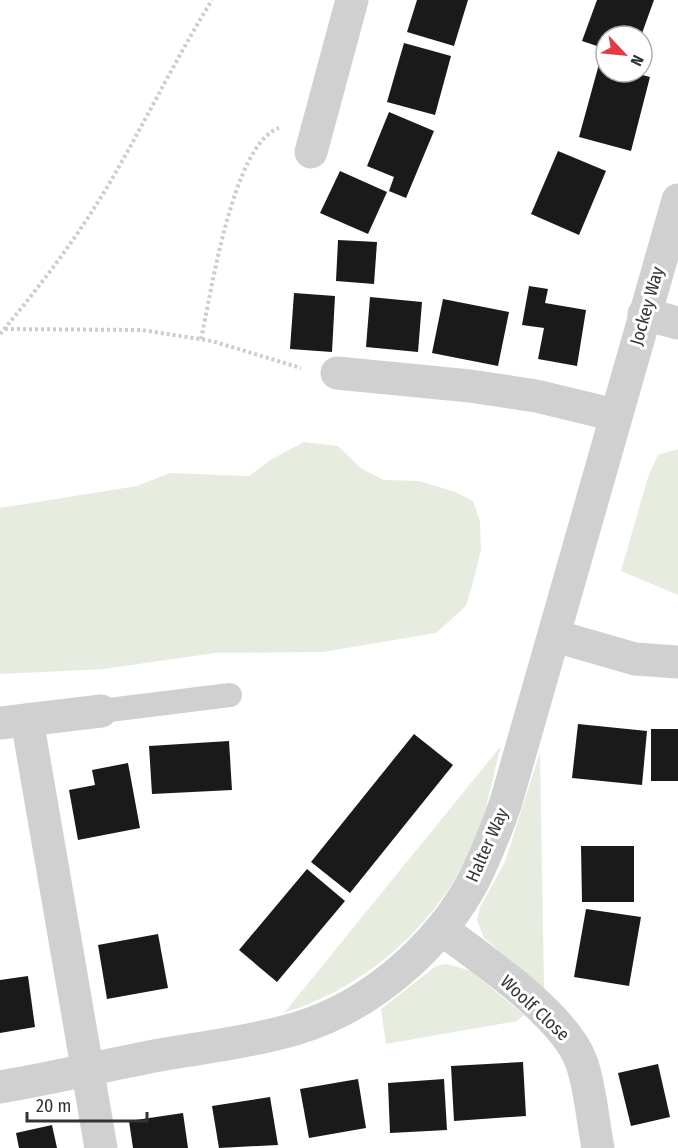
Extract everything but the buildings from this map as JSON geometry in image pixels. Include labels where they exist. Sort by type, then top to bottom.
[{"type":"street","points":[[314,139],[352,0]]},
{"type":"street","name":"Jockey Way","points":[[626,378],[678,200]]},
{"type":"street","points":[[644,314],[678,323]]},
{"type":"street","points":[[336,373],[470,386],[536,396],[615,415]]},
{"type":"street","name":"Halter Way","points":[[0,1087],[232,1044],[295,1029],[325,1018],[378,987],[419,952],[441,929],[474,879],[492,842],[506,802],[555,636],[626,378]]},
{"type":"street","points":[[555,636],[635,659],[678,662]]},
{"type":"street","points":[[101,711],[13,722],[101,1148]]},
{"type":"street","name":"Woolf Close","points":[[441,929],[530,1000],[560,1027],[574,1045],[582,1063],[598,1148]]},
{"type":"lane","points":[[101,711],[230,694]]},
{"type":"path","points":[[0,334],[59,259],[102,196],[185,43],[212,0]]},
{"type":"path","points":[[201,339],[226,227],[239,180],[251,156],[271,131],[284,126],[314,139]]},
{"type":"path","points":[[4,329],[112,328],[201,339],[295,367],[336,373]]},
{"type":"shaded area","points":[[304,442],[338,446],[362,469],[384,480],[419,481],[455,492],[473,501],[480,521],[481,549],[475,575],[466,606],[436,633],[323,652],[215,653],[104,669],[0,674],[0,508],[137,486],[170,473],[249,476],[272,459]]},
{"type":"shaded area","points":[[678,449],[678,595],[621,571],[649,474],[658,455]]},
{"type":"shaded area","points":[[501,746],[477,835],[445,895],[424,922],[400,946],[346,986],[284,1013]]},
{"type":"shaded area","points":[[540,752],[544,988],[484,938],[477,920],[480,907],[505,862]]},
{"type":"shaded area","points":[[447,964],[471,971],[524,1015],[517,1021],[386,1044],[381,1009],[436,966]]}]
